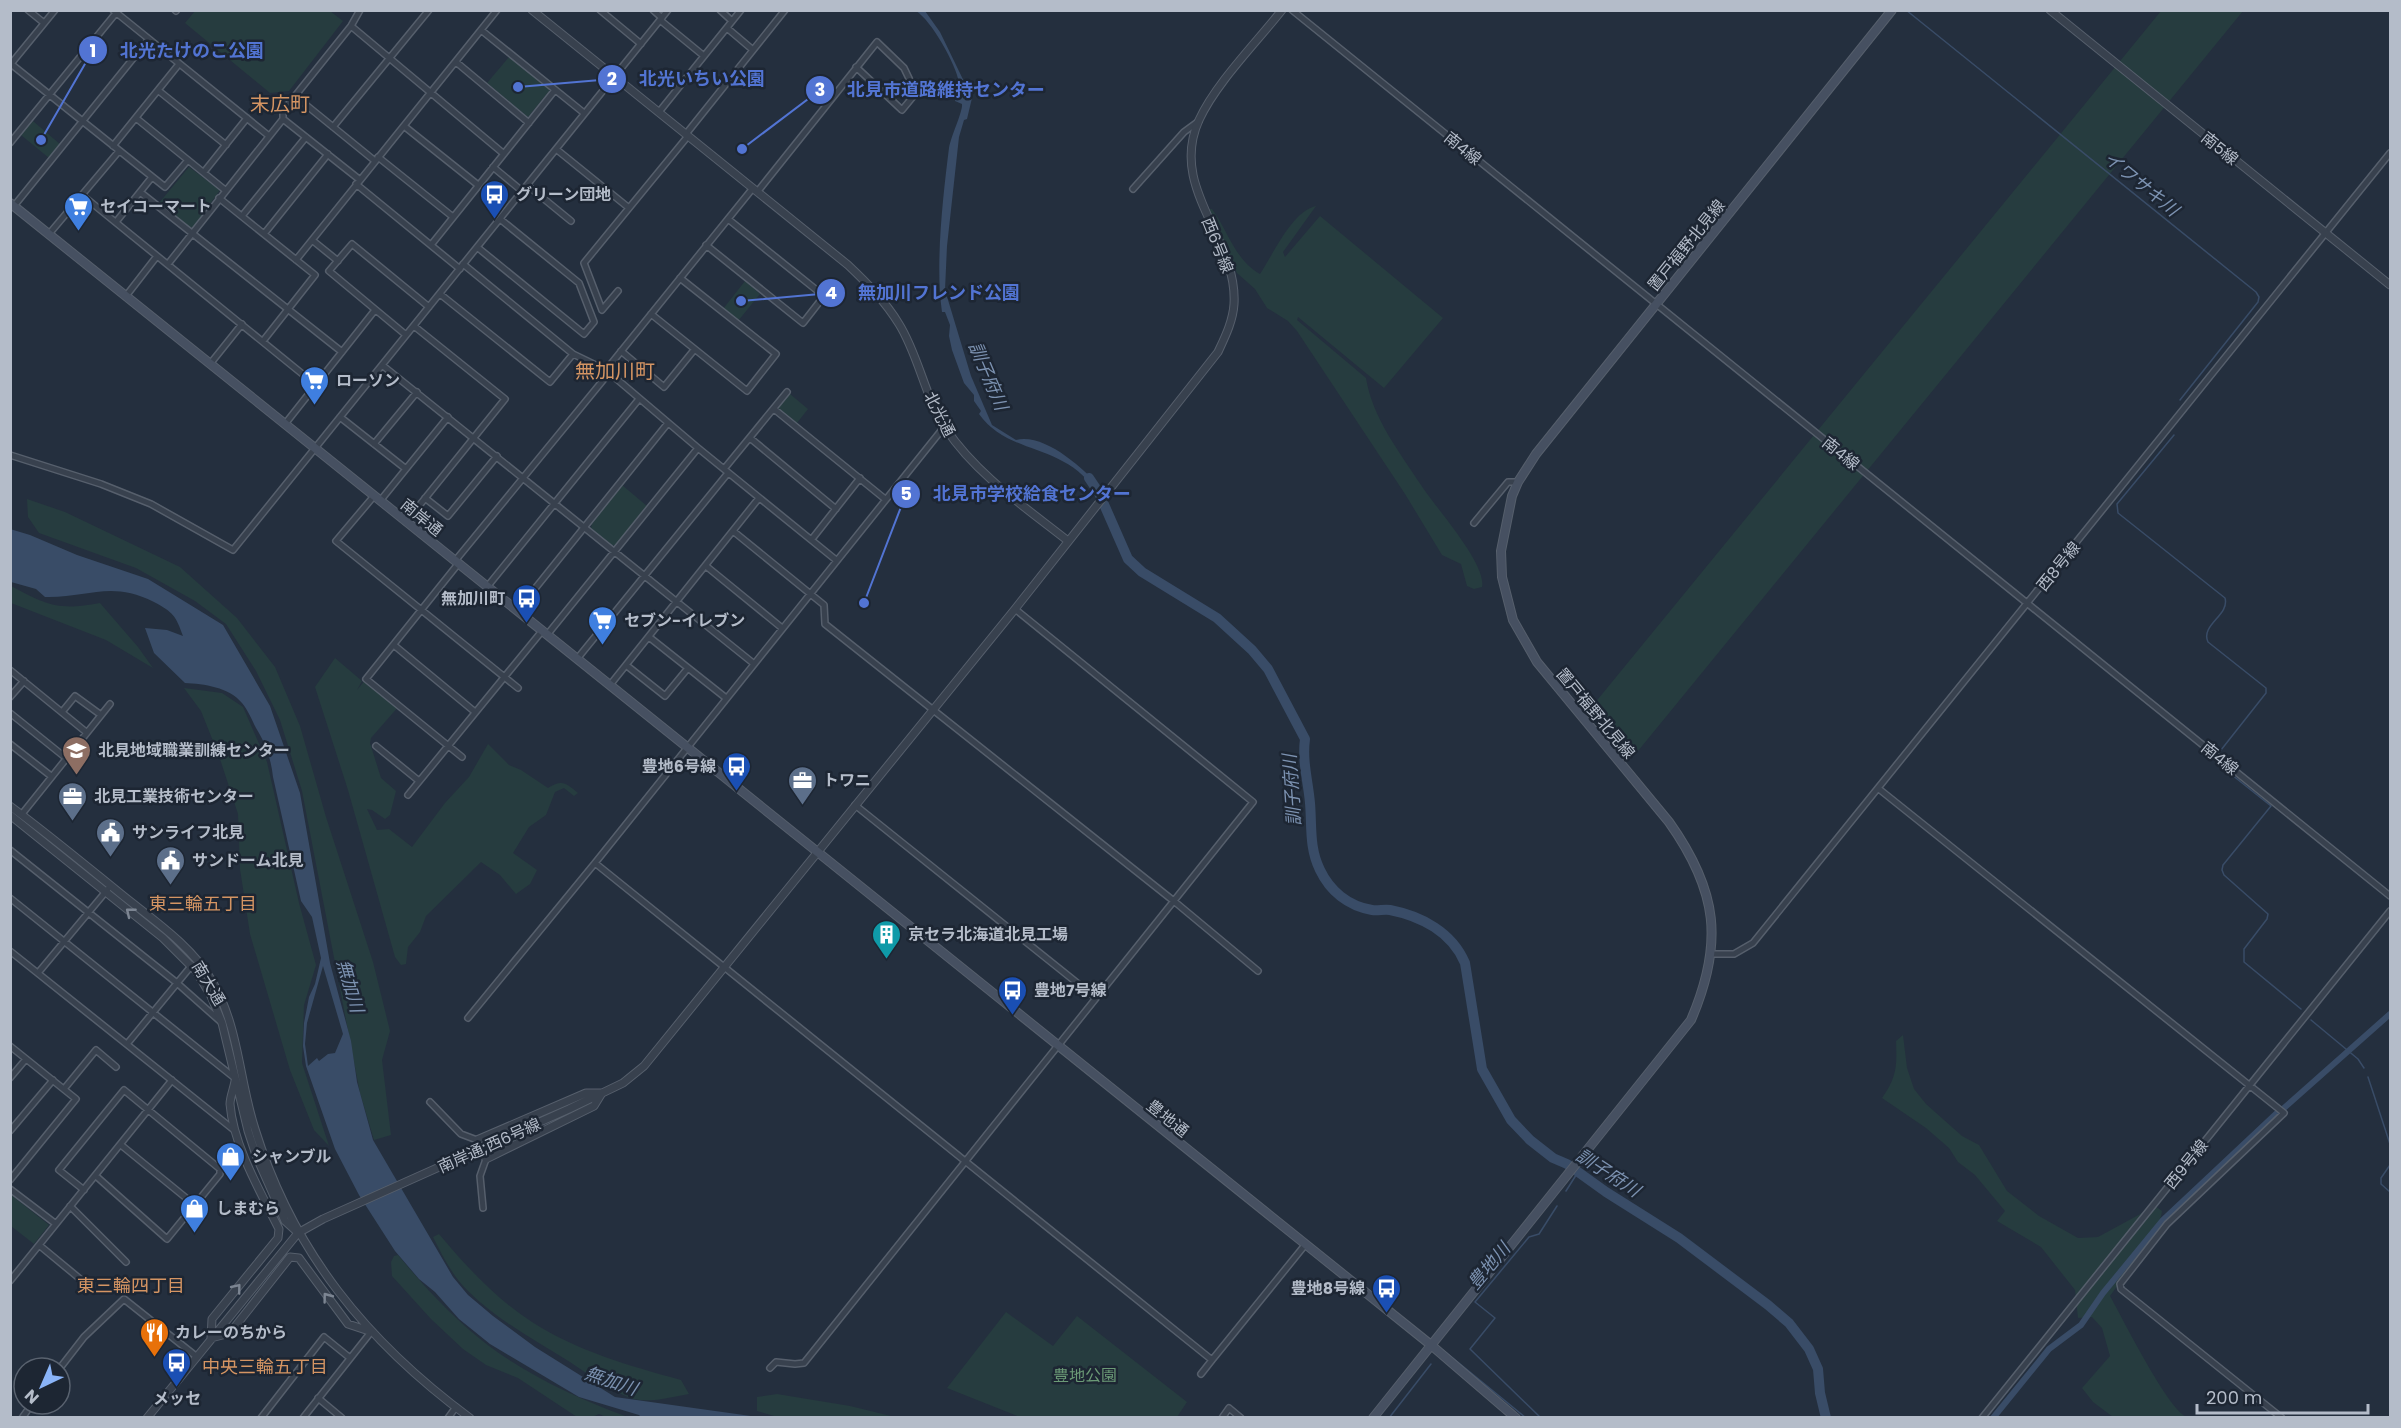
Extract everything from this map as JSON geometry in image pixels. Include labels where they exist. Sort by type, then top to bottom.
[{"type":"main road","name":"置戸福野北見線","points":[[1431,1345],[1691,1020],[1704,988],[1712,954],[1710,909],[1701,876],[1687,847],[1537,662],[1513,620],[1502,577],[1501,550],[1505,522],[1518,482],[1536,454],[1892,10]]},
{"type":"main road","name":"南岸通","points":[[12,204],[817,853]]},
{"type":"main road","name":"豊地通","points":[[817,853],[1431,1345]]},
{"type":"main road","points":[[1373,1418],[1431,1345],[1516,1418]]},
{"type":"street","points":[[28,10],[44,23]]},
{"type":"street","points":[[55,10],[11,65],[165,187],[188,160]]},
{"type":"street","points":[[360,10],[351,26],[283,111],[284,119],[328,154],[431,245],[462,266],[573,354],[608,372],[836,560]]},
{"type":"street","points":[[333,127],[429,10]]},
{"type":"street","points":[[296,260],[497,10]]},
{"type":"street","name":"北光通","points":[[532,10],[848,265],[873,290],[900,325],[944,427],[965,456],[991,480],[1068,541]]},
{"type":"street","points":[[600,10],[641,44]]},
{"type":"street","points":[[653,10],[704,56]]},
{"type":"street","points":[[10,455],[101,484],[151,504],[233,550],[668,10]]},
{"type":"street","points":[[720,10],[732,21]]},
{"type":"street","points":[[659,112],[741,10]]},
{"type":"street","points":[[618,291],[602,310],[584,263],[785,10]]},
{"type":"street","name":"西6号線","points":[[1068,541],[1218,352],[1230,324],[1234,304],[1229,266],[1200,202],[1194,180],[1193,144],[1199,121],[1211,100],[1282,10]]},
{"type":"street","name":"南4線","points":[[1292,10],[2391,896]]},
{"type":"street","name":"南5線","points":[[2050,10],[2391,285]]},
{"type":"street","points":[[10,143],[114,12],[269,136]]},
{"type":"street","points":[[351,26],[504,154]]},
{"type":"street","points":[[727,28],[753,50]]},
{"type":"street","points":[[482,30],[584,113]]},
{"type":"street","points":[[12,204],[83,122],[148,40]]},
{"type":"street","points":[[462,757],[366,680],[608,372],[621,351],[706,245],[755,190],[856,67],[877,42],[904,68],[916,93],[902,110],[856,67]]},
{"type":"street","points":[[456,62],[529,123]]},
{"type":"street","points":[[113,146],[179,64]]},
{"type":"street","points":[[431,245],[555,90]]},
{"type":"street","points":[[159,91],[226,145]]},
{"type":"street","points":[[295,96],[453,217]]},
{"type":"street","points":[[136,118],[225,190]]},
{"type":"street","points":[[204,172],[247,118]]},
{"type":"street","points":[[168,264],[284,119]]},
{"type":"street","points":[[1133,189],[1184,132],[1199,121]]},
{"type":"street","points":[[404,126],[478,185]]},
{"type":"street","points":[[242,216],[306,137]]},
{"type":"street","points":[[556,149],[629,208]]},
{"type":"street","points":[[49,234],[119,151]]},
{"type":"street","name":"西8号線","points":[[1712,954],[1734,954],[1753,943],[2391,153]]},
{"type":"street","points":[[264,234],[328,154]]},
{"type":"street","points":[[493,167],[522,191]]},
{"type":"street","points":[[116,222],[152,177]]},
{"type":"street","points":[[527,185],[571,221]]},
{"type":"street","points":[[140,192],[342,352]]},
{"type":"street","points":[[82,195],[316,385]]},
{"type":"street","points":[[219,198],[315,275],[263,341]]},
{"type":"street","points":[[477,247],[584,334],[594,322],[579,284],[500,219]]},
{"type":"street","points":[[706,245],[803,323],[824,296],[728,219]]},
{"type":"street","points":[[312,240],[338,261]]},
{"type":"street","points":[[406,335],[329,272],[338,261],[352,244],[429,307]]},
{"type":"street","points":[[126,296],[158,256]]},
{"type":"street","points":[[651,314],[747,391],[776,354],[680,278]]},
{"type":"street","points":[[440,294],[549,382],[573,354]]},
{"type":"street","points":[[285,424],[375,310]]},
{"type":"street","points":[[210,364],[242,324]]},
{"type":"street","points":[[406,522],[505,399],[414,326]]},
{"type":"street","points":[[621,351],[664,387],[694,350]]},
{"type":"street","points":[[382,365],[753,663]]},
{"type":"street","points":[[374,444],[417,392]]},
{"type":"street","points":[[577,659],[787,392]]},
{"type":"street","points":[[487,587],[639,399]]},
{"type":"street","points":[[774,409],[885,499]]},
{"type":"street","points":[[340,417],[406,470]]},
{"type":"street","points":[[448,417],[406,470],[336,541],[518,688]]},
{"type":"street","points":[[517,611],[668,423]]},
{"type":"street","points":[[468,1018],[596,863],[753,663],[944,427]]},
{"type":"street","points":[[750,438],[836,509]]},
{"type":"street","points":[[408,795],[504,678],[616,551],[698,448]]},
{"type":"street","points":[[425,498],[448,516],[497,456]]},
{"type":"street","points":[[812,539],[860,478]]},
{"type":"street","points":[[1474,523],[1508,482],[1518,482]]},
{"type":"street","points":[[610,685],[759,498]]},
{"type":"street","points":[[733,531],[824,605],[825,624],[1175,902],[1258,971]]},
{"type":"street","points":[[817,853],[1068,541]]},
{"type":"street","points":[[706,566],[782,628]]},
{"type":"street","points":[[770,1368],[776,1362],[804,1363],[1253,802],[1015,609]]},
{"type":"street","points":[[649,637],[726,698]]},
{"type":"street","points":[[395,646],[476,712]]},
{"type":"street","points":[[626,665],[665,696],[688,668]]},
{"type":"street","points":[[10,670],[86,732]]},
{"type":"street","points":[[10,698],[24,681]]},
{"type":"street","points":[[62,712],[75,696],[101,715]]},
{"type":"street","points":[[10,828],[16,817],[110,704]]},
{"type":"street","points":[[10,713],[66,758]]},
{"type":"street","points":[[10,744],[51,776]]},
{"type":"street","points":[[376,746],[419,781]]},
{"type":"street","points":[[1879,789],[2284,1113],[2167,1224],[2121,1284],[2121,1289],[2282,1418]]},
{"type":"street","points":[[855,805],[1096,998]]},
{"type":"street","name":"南大通","points":[[10,806],[16,817],[108,889],[211,979],[223,1002],[240,1080],[248,1131],[270,1190],[285,1221],[298,1233],[323,1272],[371,1332],[422,1381],[470,1418]]},
{"type":"street","points":[[10,850],[177,983],[222,1023]]},
{"type":"street","name":"南岸通;西6号線","points":[[147,1418],[298,1233],[323,1219],[623,1083],[644,1066],[817,853]]},
{"type":"street","points":[[596,863],[1212,1360]]},
{"type":"street","points":[[38,973],[108,889]]},
{"type":"street","points":[[10,898],[240,1080],[230,1102],[236,1131],[251,1171],[279,1229],[278,1238],[213,1319],[211,1338],[230,1333],[290,1257],[300,1258],[348,1323],[371,1332],[303,1418]]},
{"type":"street","name":"西9号線","points":[[1982,1418],[2391,911]]},
{"type":"street","points":[[10,951],[236,1131]]},
{"type":"street","points":[[127,1044],[194,962]]},
{"type":"street","name":"南大通","points":[[194,962],[222,1023],[240,1080]]},
{"type":"street","points":[[10,1046],[76,1099],[10,1180]]},
{"type":"street","points":[[64,1089],[96,1050],[116,1067]]},
{"type":"street","points":[[10,1078],[26,1059]]},
{"type":"street","points":[[10,1131],[52,1080]]},
{"type":"street","points":[[10,1281],[171,1080]]},
{"type":"street","points":[[84,1190],[59,1170],[124,1090],[220,1169],[220,1174],[196,1206],[167,1239],[96,1176]]},
{"type":"street","points":[[430,1102],[461,1134],[478,1142],[586,1093],[602,1093]]},
{"type":"street","points":[[483,1208],[480,1176],[484,1156],[594,1106],[602,1093]]},
{"type":"street","points":[[121,1145],[196,1206]]},
{"type":"street","points":[[10,1189],[56,1224]]},
{"type":"street","points":[[70,1206],[126,1262]]},
{"type":"street","points":[[39,1245],[85,1283]]},
{"type":"street","points":[[1202,1374],[1305,1245]]},
{"type":"street","points":[[69,1356],[84,1337],[124,1299],[197,1357]]},
{"type":"street","points":[[261,1418],[324,1337],[350,1358]]},
{"type":"street","points":[[318,1398],[342,1418]]},
{"type":"street","points":[[448,1418],[456,1407]]},
{"type":"street","points":[[1222,1418],[1229,1408],[1241,1418]]},
{"type":"green space","points":[[195,11],[330,11],[343,21],[289,91],[270,93],[185,23]]},
{"type":"green space","points":[[2161,11],[2243,11],[1638,751],[1594,704]]},
{"type":"green space","points":[[509,57],[550,90],[528,117],[487,83]]},
{"type":"green space","points":[[33,121],[61,145],[49,158],[21,135]]},
{"type":"green space","points":[[189,167],[220,190],[193,228],[159,203]]},
{"type":"green space","points":[[1316,206],[1283,252],[1285,257],[1320,216],[1443,318],[1384,388],[1298,317],[1297,320],[1366,378],[1374,407],[1388,434],[1421,485],[1469,550],[1477,564],[1482,587],[1474,589],[1467,586],[1461,564],[1442,555],[1405,494],[1297,331],[1288,321],[1267,308],[1255,289],[1237,273],[1208,209],[1212,209],[1244,261],[1260,274],[1291,225],[1299,216]]},
{"type":"green space","points":[[745,281],[760,294],[738,321],[723,309]]},
{"type":"green space","points":[[790,394],[808,409],[797,423],[778,408]]},
{"type":"green space","points":[[622,485],[647,506],[616,545],[612,545],[591,528]]},
{"type":"green space","points":[[27,499],[65,512],[180,567],[237,618],[275,667],[300,726],[326,817],[373,962],[390,1031],[382,1060],[391,1135],[374,1140],[360,1093],[302,791],[280,720],[256,671],[226,624],[195,601],[136,568],[39,533],[28,517]]},
{"type":"green space","points":[[11,586],[53,605],[73,606],[100,603],[153,668],[106,640],[11,603]]},
{"type":"green space","points":[[335,658],[362,681],[357,690],[366,679],[399,706],[371,738],[370,743],[381,778],[396,791],[390,815],[385,819],[367,809],[377,830],[389,829],[412,847],[445,803],[469,777],[488,744],[509,765],[548,788],[564,783],[578,793],[574,796],[564,788],[555,792],[546,815],[529,827],[513,853],[537,870],[530,884],[516,894],[500,875],[481,862],[426,916],[420,932],[408,947],[406,964],[401,965],[395,957],[348,790],[315,687]]},
{"type":"green space","points":[[184,688],[222,693],[243,707],[267,762],[299,903],[316,965],[304,1005],[302,1063],[329,1146],[314,1130],[290,1070],[250,934],[240,869],[238,814],[201,711]]},
{"type":"green space","points":[[1903,1035],[1907,1068],[1914,1089],[1926,1104],[1962,1136],[1979,1145],[2007,1191],[2039,1216],[2078,1238],[2098,1237],[2155,1206],[2162,1211],[2148,1244],[2110,1296],[2158,1382],[2179,1411],[2187,1417],[2113,1417],[2093,1402],[2082,1388],[2110,1356],[2102,1328],[2092,1317],[2078,1318],[2075,1290],[2041,1247],[1997,1221],[2005,1211],[1975,1175],[1958,1162],[1949,1148],[1926,1128],[1882,1098],[1891,1084],[1895,1071],[1896,1041]]},
{"type":"green space","points":[[10,1194],[49,1225],[34,1244],[11,1226]]},
{"type":"green space","points":[[439,1234],[482,1281],[532,1322],[585,1349],[681,1380],[689,1394],[661,1399],[634,1399],[601,1383],[517,1329],[468,1291],[457,1279],[433,1237]]},
{"type":"green space","points":[[398,1255],[441,1303],[489,1346],[522,1368],[556,1386],[628,1417],[606,1417],[599,1414],[592,1417],[577,1417],[518,1378],[486,1365],[463,1349],[431,1319],[392,1276],[391,1262],[394,1256]]},
{"type":"green space","name":"豊地公園","points":[[1006,1312],[1053,1346],[1077,1316],[1187,1402],[1177,1417],[1020,1417],[947,1388]]},
{"type":"green space","points":[[777,1394],[850,1406],[895,1417],[781,1418],[757,1411],[757,1397]]},
{"type":"water","name":"訓子府川","points":[[916,11],[925,11],[940,32],[972,98],[967,119],[964,120],[959,137],[947,246],[945,290],[971,376],[992,425],[1016,440],[1027,439],[1038,442],[1062,453],[1100,487],[1096,491],[1083,475],[1068,464],[1005,437],[991,427],[979,414],[981,411],[974,401],[974,395],[964,383],[952,350],[949,336],[950,325],[945,312],[942,312],[939,273],[942,209],[949,148],[962,104],[955,101],[959,83],[948,54],[929,23]]},
{"type":"water","points":[[10,529],[148,579],[223,625],[270,706],[300,793],[330,963],[351,1041],[357,1082],[373,1140],[453,1277],[468,1295],[535,1347],[615,1397],[758,1417],[641,1417],[579,1397],[490,1344],[459,1319],[435,1292],[419,1279],[395,1251],[359,1195],[335,1149],[306,1066],[303,1046],[304,1023],[321,958],[312,917],[301,901],[269,758],[263,740],[248,712],[242,703],[230,693],[208,686],[185,683],[154,653],[145,628],[167,630],[183,636],[173,615],[154,602],[125,592],[112,591],[45,597],[36,589],[11,582]],"holes":[[[323,966],[343,1034],[335,1053],[328,1054],[319,1061],[317,1058],[308,1066],[305,1044],[307,1023]]]},
{"type":"waterway","name":"イワサキ川","points":[[1906,10],[2256,292],[2259,297],[2258,302],[2180,400]]},
{"type":"waterway","name":"イワサキ川","points":[[2174,435],[2117,504],[2118,513],[2225,598],[2223,610],[2208,630],[2208,642],[2266,688],[2266,693],[2221,750]]},
{"type":"waterway","name":"訓子府川","points":[[1089,478],[1099,493],[1128,559],[1142,572],[1217,618],[1252,650],[1268,669],[1305,739],[1305,763],[1313,845],[1316,862],[1329,885],[1355,905],[1372,910],[1402,913],[1424,921],[1444,934],[1459,952],[1465,963],[1482,1069],[1511,1120],[1530,1140],[1553,1158],[1567,1164],[1606,1192],[1679,1238],[1789,1323],[1809,1349],[1818,1369],[1820,1393],[1826,1418]]},
{"type":"waterway","name":"イワサキ川","points":[[2217,763],[2271,806],[2223,865],[2222,870],[2224,875],[2268,914],[2267,919],[2244,949],[2244,962],[2301,1009]]},
{"type":"waterway","points":[[2284,1108],[2390,1014]]},
{"type":"waterway","name":"イワサキ川","points":[[2311,1020],[2358,1059],[2364,1068]]},
{"type":"waterway","name":"イワサキ川","points":[[2368,1077],[2390,1144]]},
{"type":"waterway","points":[[1993,1418],[2049,1349],[2081,1325],[2103,1293],[2163,1220],[2278,1112]]},
{"type":"waterway","name":"イワサキ川","points":[[2390,1165],[2381,1178],[2381,1184],[2390,1192]]},
{"type":"waterway","name":"豊地川","points":[[1566,1191],[1578,1172]]},
{"type":"waterway","name":"豊地川","points":[[1541,1418],[1470,1349],[1495,1318],[1475,1302],[1529,1237],[1539,1234],[1557,1206]]},
{"type":"waterway","points":[[1443,1350],[1526,1418]]},
{"type":"waterway","points":[[1389,1418],[1431,1364]]},
{"type":"place","name":"北光いちい公園","points":[[518,87]]},
{"type":"place","name":"北光たけのこ公園","points":[[41,140]]},
{"type":"place","name":"北見市道路維持センター","points":[[742,149]]},
{"type":"place","name":"グリーン団地","points":[[495,220]]},
{"type":"place","name":"セイコーマート","points":[[79,232]]},
{"type":"place","name":"無加川フレンド公園","points":[[741,301]]},
{"type":"place","name":"ローソン","points":[[315,406]]},
{"type":"place","name":"北見市学校給食センター","points":[[864,603]]},
{"type":"place","name":"無加川町","points":[[526,624]]},
{"type":"place","name":"セブン-イレブン","points":[[603,646]]},
{"type":"place","name":"北見地域職業訓練センター","points":[[77,776]]},
{"type":"place","name":"豊地6号線","points":[[737,792]]},
{"type":"place","name":"トワニ","points":[[802,806]]},
{"type":"place","name":"北見工業技術センター","points":[[73,822]]},
{"type":"place","name":"サンライフ北見","points":[[111,858]]},
{"type":"place","name":"サンドーム北見","points":[[171,886]]},
{"type":"place","name":"京セラ北海道北見工場","points":[[887,960]]},
{"type":"place","name":"豊地7号線","points":[[1013,1016]]},
{"type":"place","name":"シャンブル","points":[[231,1182]]},
{"type":"place","name":"しまむら","points":[[195,1234]]},
{"type":"place","name":"豊地8号線","points":[[1386,1314]]},
{"type":"place","name":"カレーのちから","points":[[154,1358]]},
{"type":"place","name":"メッセ","points":[[177,1388]]},
{"type":"district","name":"末広町","points":[[280,104]]},
{"type":"district","name":"無加川町","points":[[615,371]]},
{"type":"district","name":"東三輪五丁目","points":[[203,904]]},
{"type":"district","name":"東三輪四丁目","points":[[131,1286]]},
{"type":"district","name":"中央三輪五丁目","points":[[265,1367]]},
{"type":"water label","name":"無加川","points":[[350,986]]},
{"type":"water label","name":"無加川","points":[[611,1381]]}]
